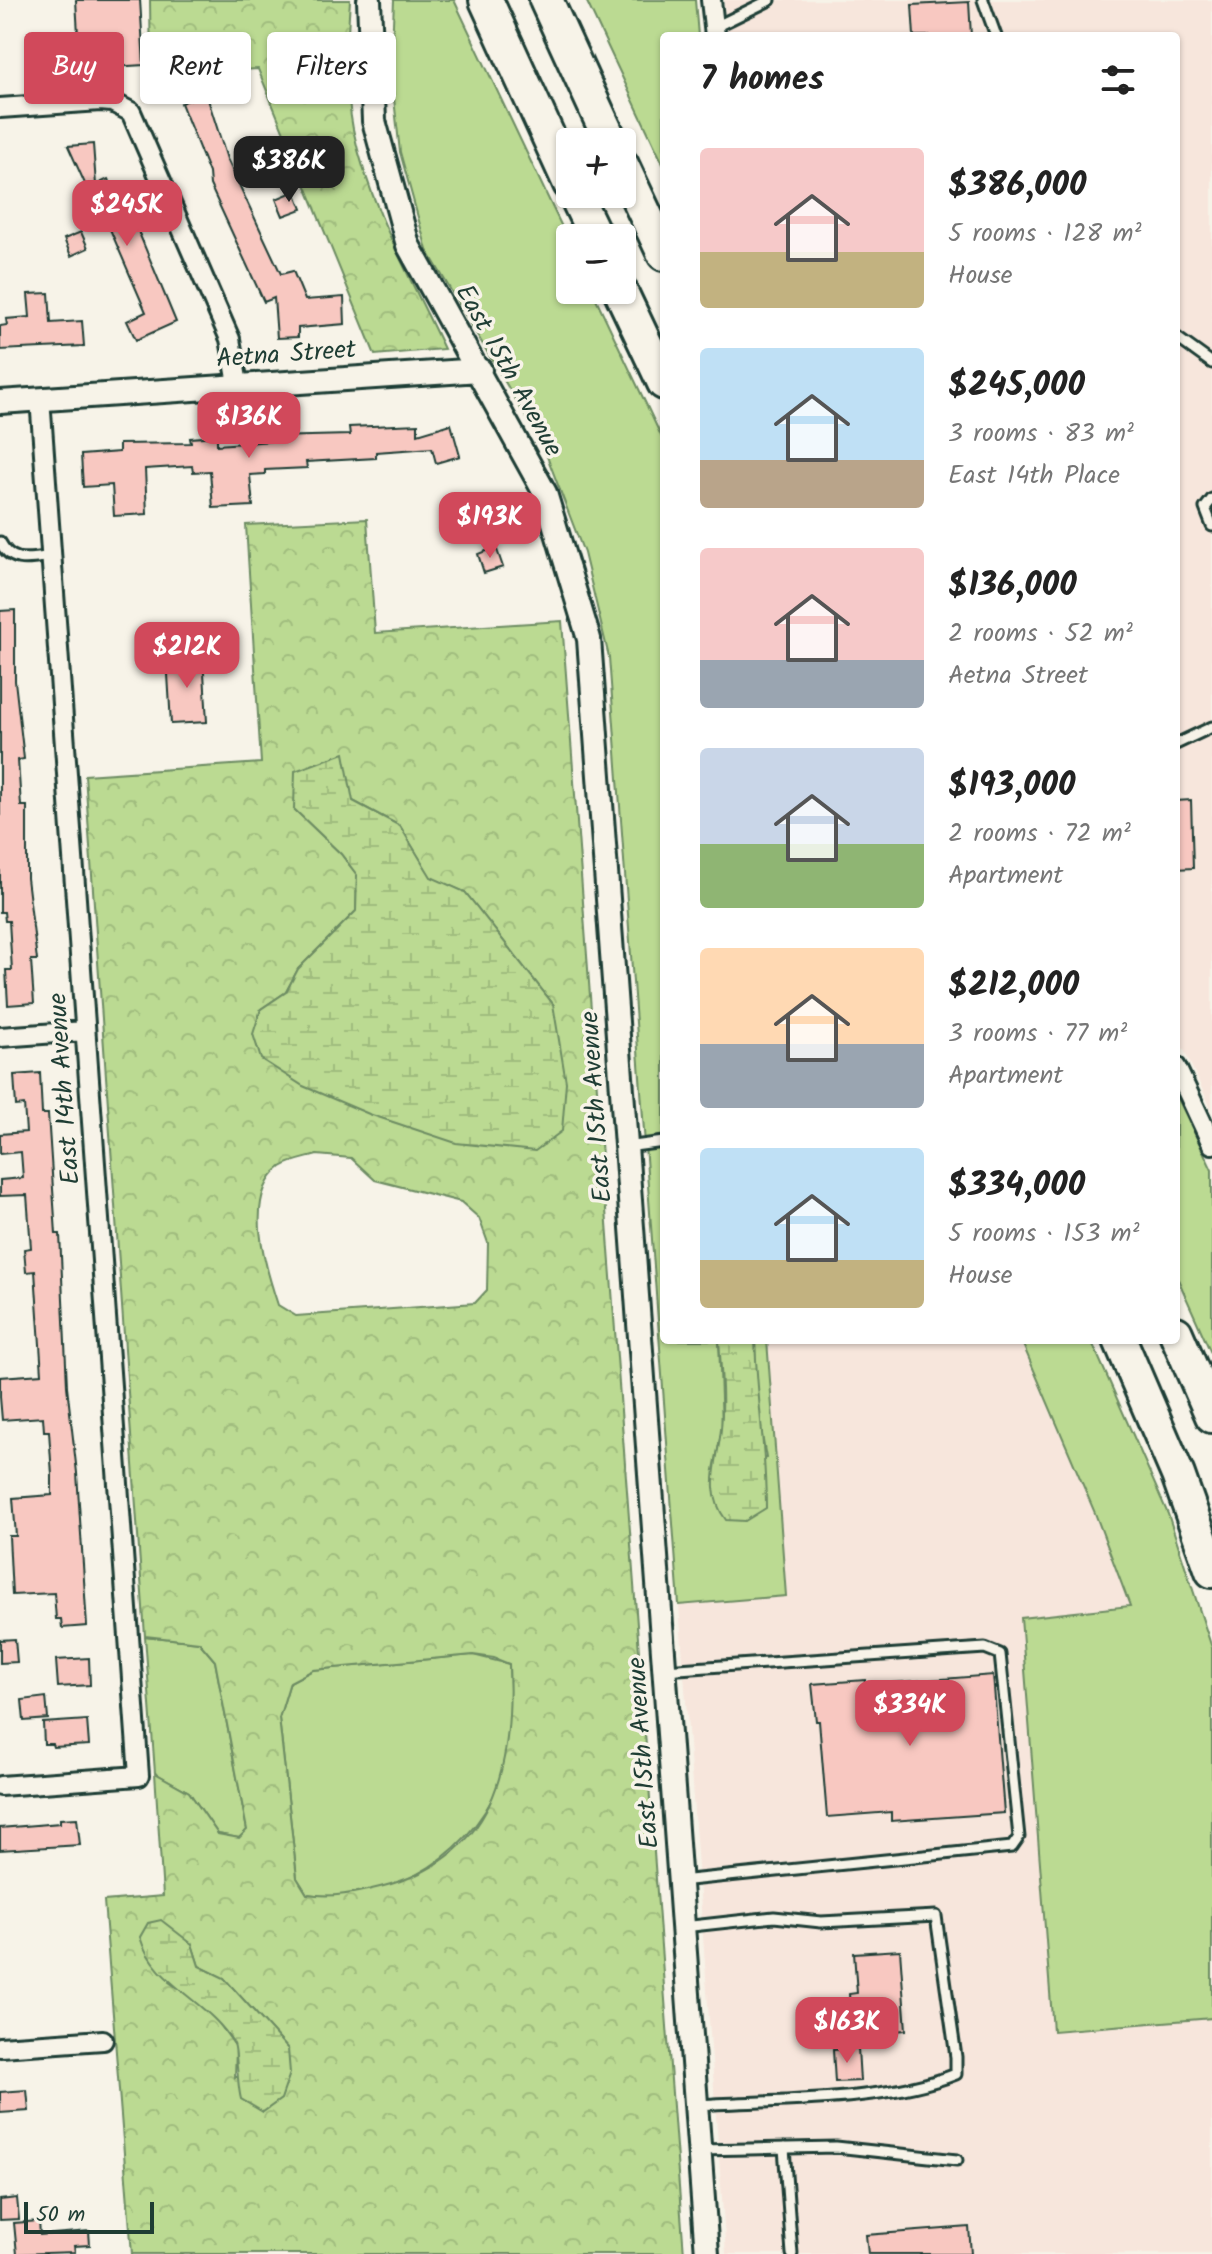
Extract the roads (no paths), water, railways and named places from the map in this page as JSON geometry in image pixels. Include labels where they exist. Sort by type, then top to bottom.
[{"type":"highway","points":[[486,0],[556,153]]},
{"type":"highway","points":[[546,0],[605,128]]},
{"type":"highway","points":[[636,195],[660,246]]},
{"type":"highway","points":[[627,304],[660,375]]},
{"type":"highway","points":[[1180,1342],[1212,1416]]},
{"type":"highway","points":[[1122,1344],[1178,1475],[1212,1571]]},
{"type":"street","name":"East 15th Avenue","points":[[369,0],[374,121],[408,245],[480,370],[545,493],[589,639],[707,2254]]},
{"type":"street","points":[[711,0],[714,32]]},
{"type":"street","points":[[0,108],[100,101],[123,106],[137,122],[230,339],[238,384]]},
{"type":"street","name":"Aetna Street","points":[[0,402],[480,370]]},
{"type":"street","name":"East 14th Avenue","points":[[0,1786],[139,1776],[40,398]]},
{"type":"street","points":[[0,1037],[85,1031]]},
{"type":"street","points":[[1180,1076],[1212,1144]]},
{"type":"street","points":[[0,2047],[103,2040]]},
{"type":"lane","points":[[714,32],[770,0]]},
{"type":"lane","points":[[983,0],[995,32]]},
{"type":"lane","points":[[1180,340],[1212,363]]},
{"type":"lane","points":[[1212,499],[1205,508],[1212,526]]},
{"type":"lane","points":[[0,542],[5,558],[20,560],[52,556]]},
{"type":"lane","points":[[1180,742],[1212,727]]},
{"type":"lane","points":[[626,1147],[660,1143]]},
{"type":"lane","points":[[664,1670],[985,1648],[1000,1654],[1019,1837],[1012,1847],[679,1881]]},
{"type":"lane","points":[[683,1927],[774,1917],[821,1922],[936,1916],[956,2057],[956,2074],[934,2083],[833,2097],[696,2105]]},
{"type":"lane","points":[[699,2150],[836,2147],[957,2160]]},
{"type":"lane","points":[[784,2148],[792,2254]]}]
